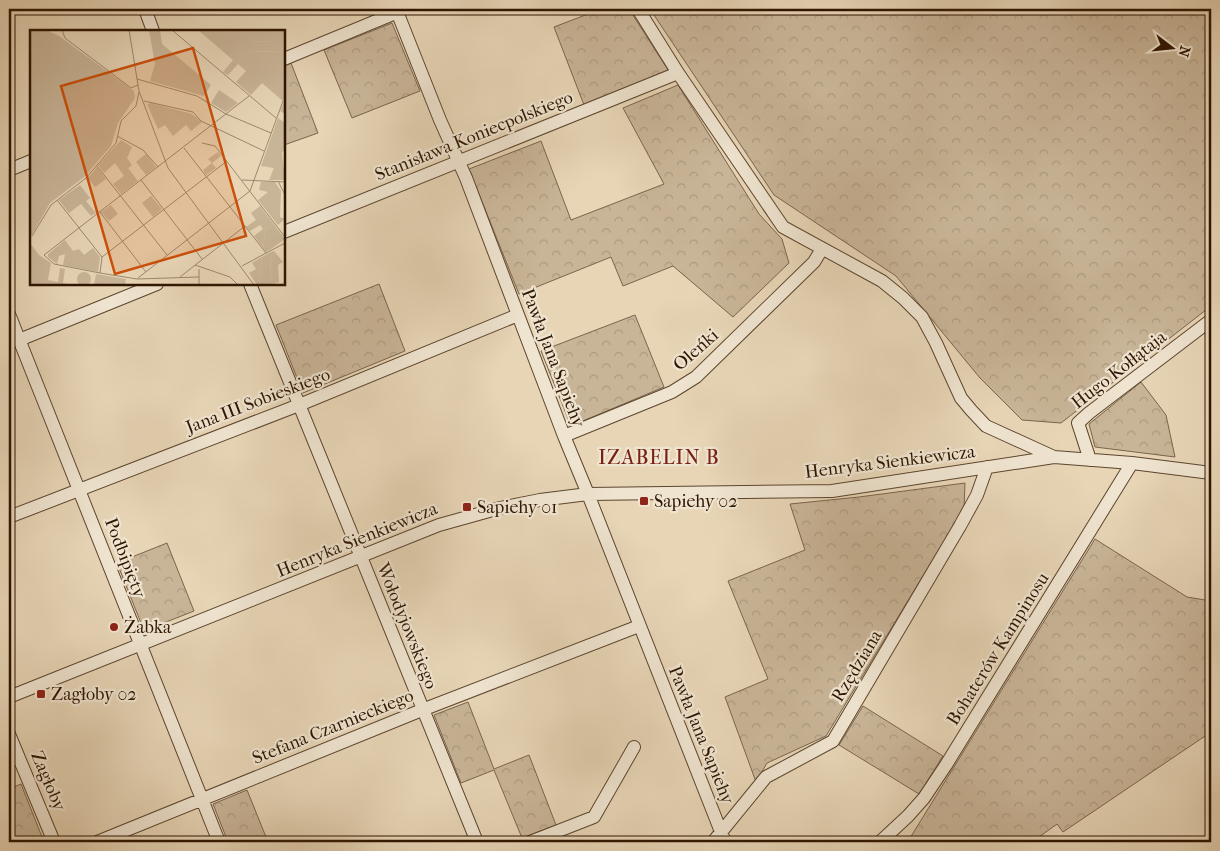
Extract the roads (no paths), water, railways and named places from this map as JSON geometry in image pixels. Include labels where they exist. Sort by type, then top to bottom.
[{"type":"street","points":[[145,9],[153,30]]},
{"type":"street","points":[[638,9],[678,73],[782,227],[882,281],[903,298],[922,317],[961,398],[986,426],[1054,458]]},
{"type":"street","points":[[285,58],[397,10]]},
{"type":"street","name":"Pawła Jana Sapiehy","points":[[397,10],[466,178],[719,839]]},
{"type":"street","name":"Stanisława Koniecpolskiego","points":[[285,232],[678,73]]},
{"type":"street","points":[[9,170],[30,161]]},
{"type":"street","name":"Oleńki","points":[[564,436],[672,392],[696,377],[814,262],[822,249]]},
{"type":"street","points":[[19,340],[155,285]]},
{"type":"street","name":"Wołodyjowskiego","points":[[250,285],[476,842]]},
{"type":"street","name":"Podbipięty","points":[[9,314],[219,842]]},
{"type":"street","name":"Jana III Sobieskiego","points":[[9,517],[299,405],[518,315]]},
{"type":"street","name":"Hugo Kołłątaja","points":[[1090,460],[1078,423],[1088,413],[1211,320]]},
{"type":"street","name":"Henryka Sienkiewicza","points":[[9,697],[439,526],[468,516],[540,500],[588,494],[832,491],[1054,458],[1132,463],[1211,473]]},
{"type":"street","name":"Bohaterów Kampinosu","points":[[880,842],[924,798],[946,766],[1132,463]]},
{"type":"street","name":"Rzędziana","points":[[719,839],[766,778],[833,740],[960,526],[977,495],[987,467]]},
{"type":"street","name":"Stefana Czarnieckiego","points":[[97,842],[422,710],[639,626]]},
{"type":"street","name":"Zagłoby","points":[[9,734],[54,842]]},
{"type":"street","points":[[530,842],[594,817],[634,747]]},
{"type":"place","name":"Sapiehy 02","points":[[644,501]]},
{"type":"place","name":"Sapiehy 01","points":[[467,507]]},
{"type":"place","name":"Żabka","points":[[114,627]]},
{"type":"place","name":"Zagłoby 02","points":[[41,694]]},
{"type":"district","name":"IZABELIN B","points":[[659,457]]}]
